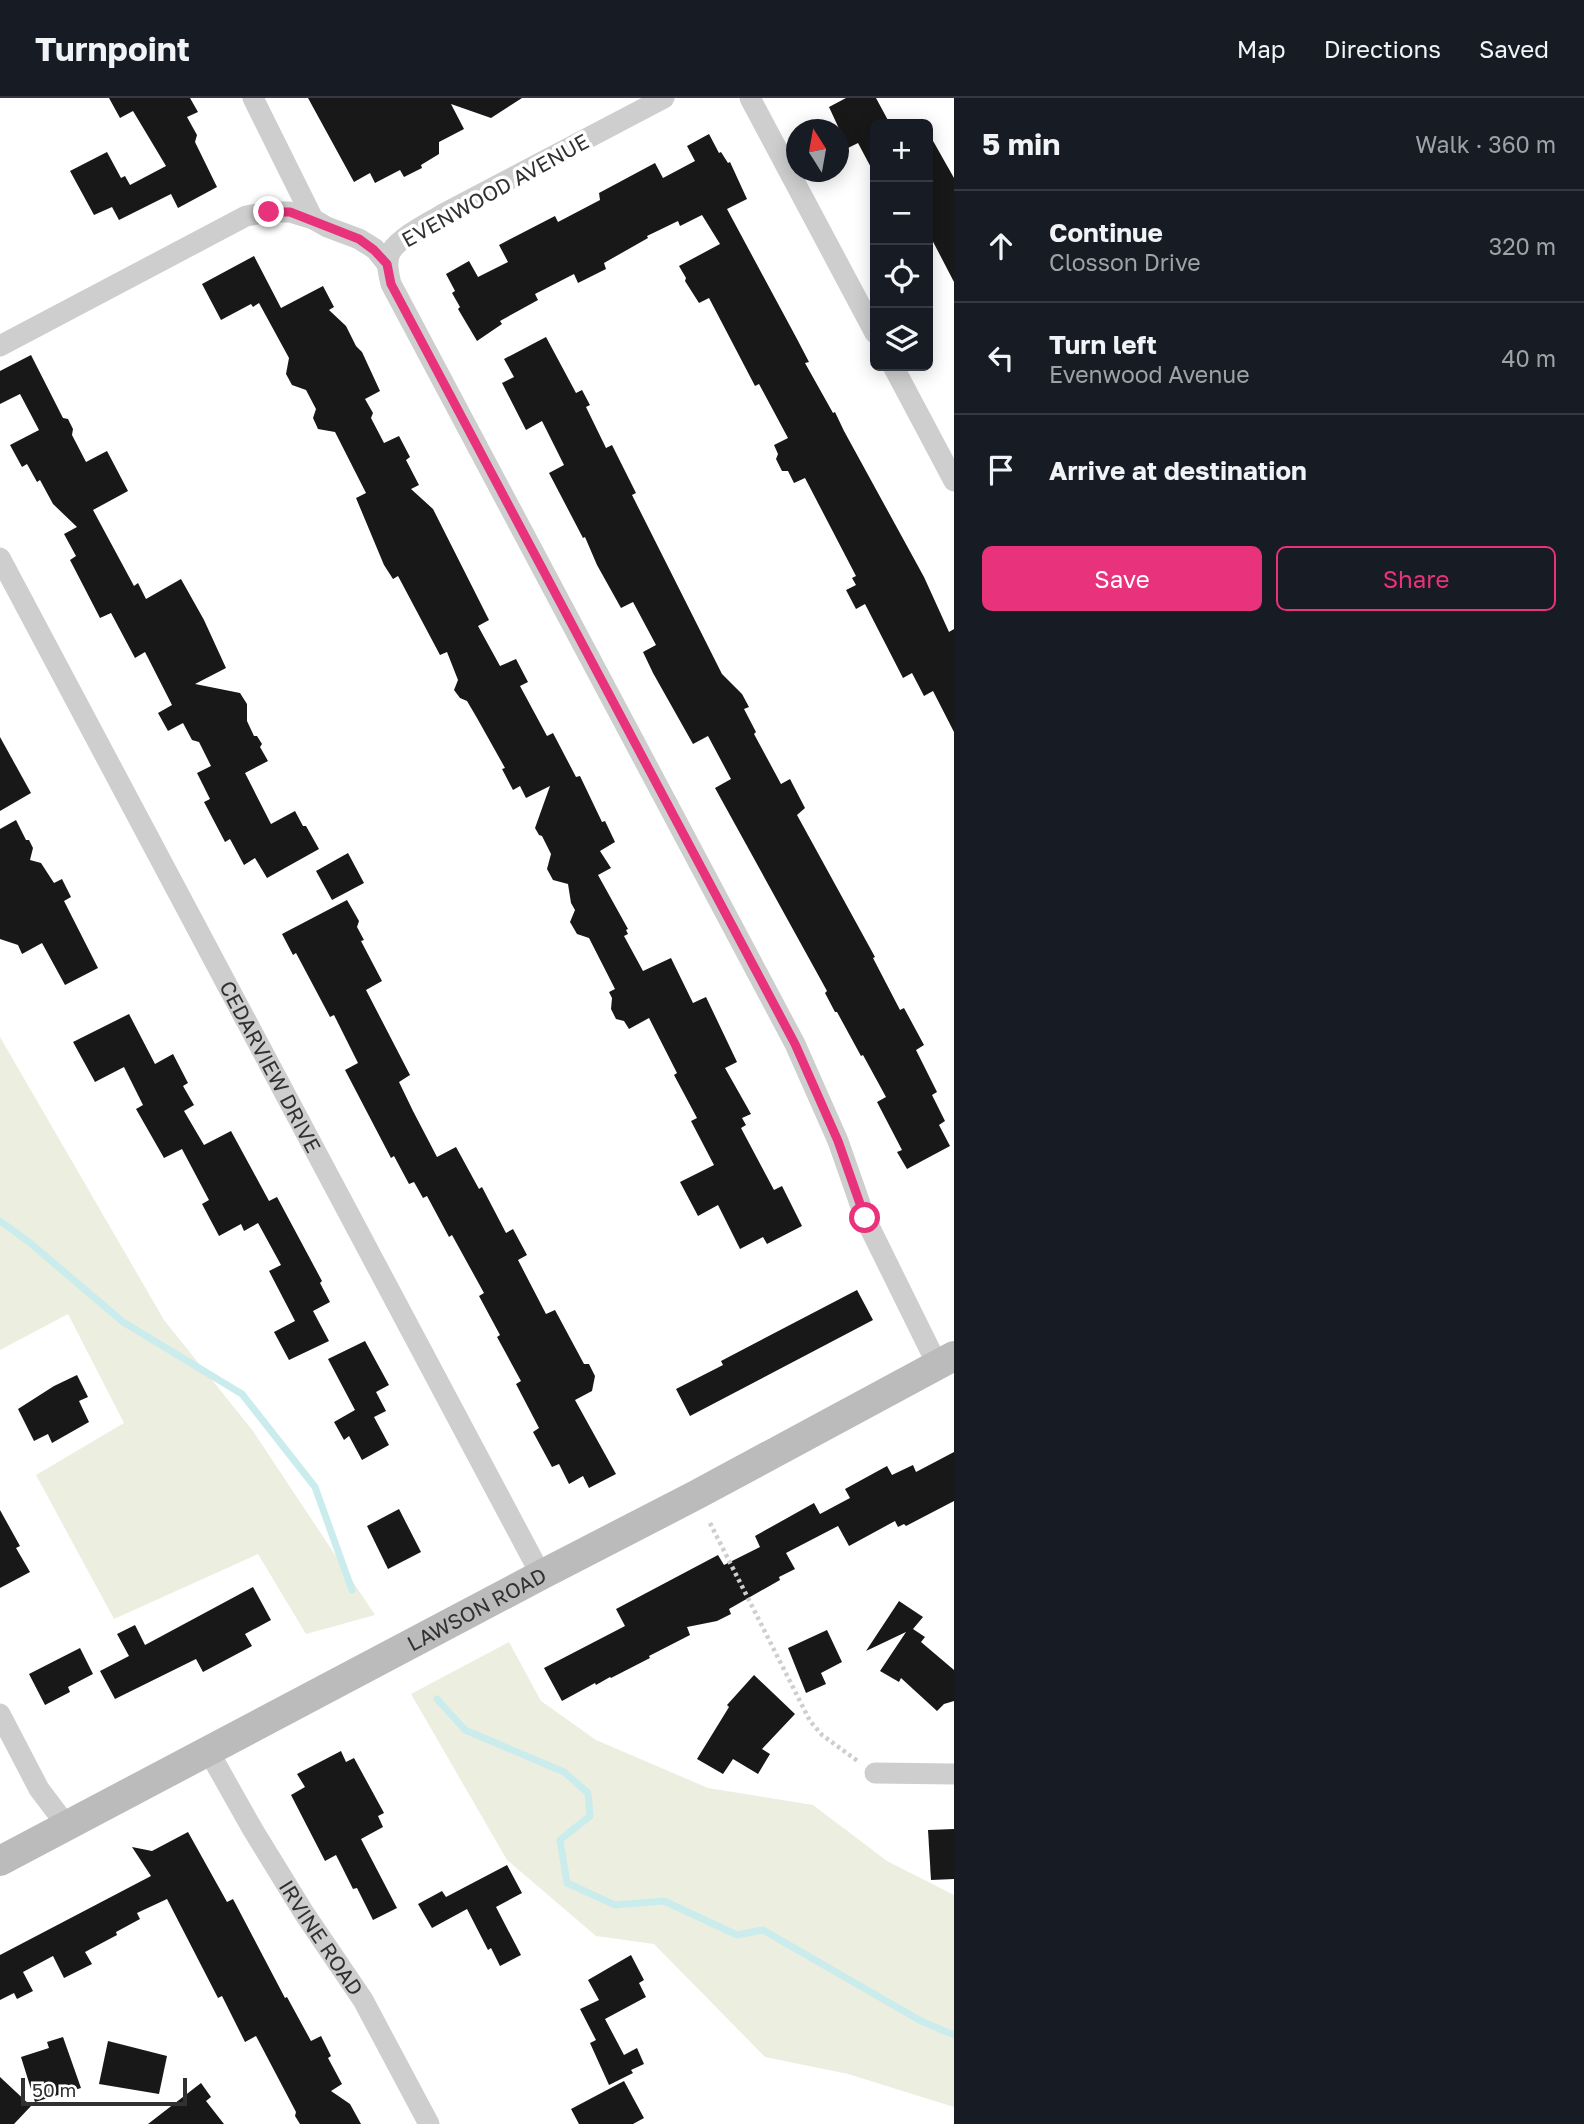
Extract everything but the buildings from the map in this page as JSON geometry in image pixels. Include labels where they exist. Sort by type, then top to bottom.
[{"type":"street","points":[[253,98],[313,219]]},
{"type":"street","name":"EVENWOOD AVENUE","points":[[387,264],[394,246],[433,220],[664,98]]},
{"type":"street","points":[[750,98],[870,324]]},
{"type":"street","name":"EVENWOOD AVENUE","points":[[0,346],[246,216],[290,212],[313,219],[359,239],[387,264]]},
{"type":"street","points":[[387,264],[391,284],[795,1044],[838,1141],[865,1218],[946,1360]]},
{"type":"street","points":[[896,371],[954,481]]},
{"type":"street","name":"CEDARVIEW DRIVE","points":[[0,558],[541,1575]]},
{"type":"street","name":"LAWSON ROAD","points":[[0,1861],[696,1495],[946,1360]]},
{"type":"street","points":[[0,1714],[39,1789],[67,1826]]},
{"type":"street","name":"IRVINE ROAD","points":[[209,1752],[304,1913],[363,2000],[429,2124]]},
{"type":"street","points":[[874,1773],[954,1773]]},
{"type":"path","points":[[710,1523],[810,1721],[822,1735],[874,1773]]},
{"type":"shaded area","points":[[0,1037],[164,1320],[253,1431],[375,1615],[306,1634],[258,1554],[114,1619],[36,1475],[124,1423],[68,1314],[0,1350]]},
{"type":"shaded area","points":[[509,1642],[541,1701],[596,1740],[708,1788],[813,1805],[887,1861],[954,1895],[954,2107],[848,2074],[765,2057],[654,1944],[596,1936],[507,1860],[411,1694]]},
{"type":"waterway","points":[[0,1221],[29,1242],[123,1322],[242,1394],[315,1487],[352,1590]]},
{"type":"waterway","points":[[437,1699],[465,1730],[564,1772],[588,1793],[590,1816],[560,1840],[567,1883],[615,1905],[664,1901],[737,1935],[763,1930],[921,2021],[954,2035]]},
{"type":"route","points":[[269,212],[290,212],[359,239],[387,264],[391,284],[795,1044],[838,1141],[865,1218]]}]
